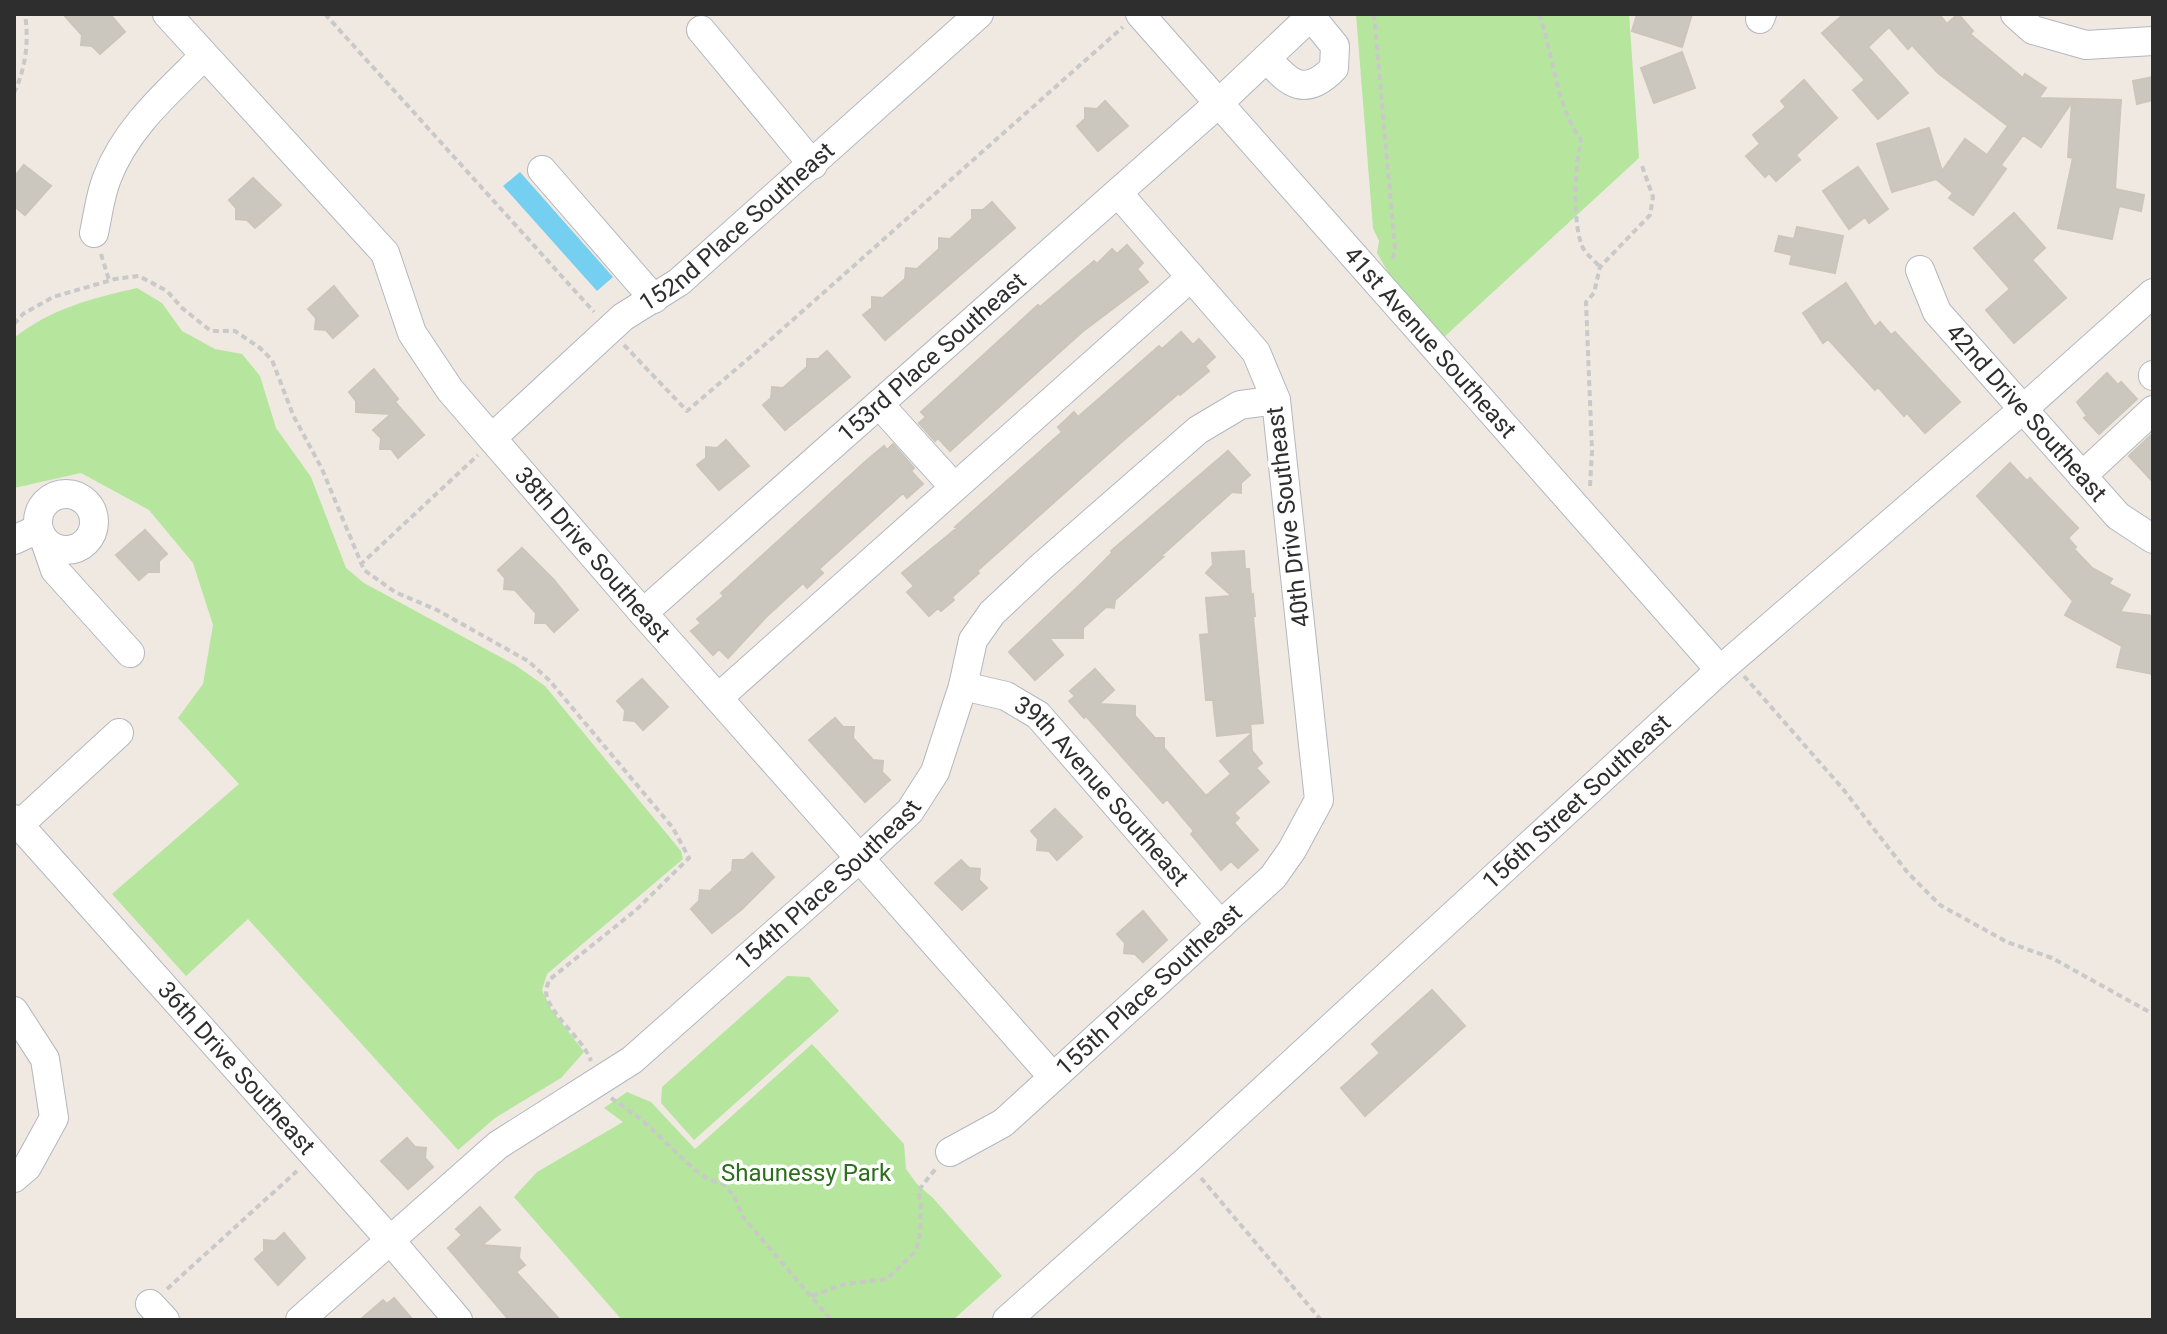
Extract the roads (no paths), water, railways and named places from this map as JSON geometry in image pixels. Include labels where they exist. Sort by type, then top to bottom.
[{"type":"street","name":"38th Drive Southeast","points":[[167,14],[385,253],[412,333],[450,390],[1052,1076]]},
{"type":"street","name":"41st Avenue Southeast","points":[[1140,14],[1587,520],[1725,665]]},
{"type":"street","points":[[2015,14],[2033,30],[2086,45],[2153,41]]},
{"type":"street","points":[[1267,58],[1284,78],[1295,84],[1314,84],[1324,78],[1334,68],[1335,46],[1311,15]]},
{"type":"street","name":"153rd Place Southeast","points":[[643,613],[1220,102],[1311,15]]},
{"type":"street","name":"152nd Place Southeast","points":[[493,439],[623,317],[679,282],[813,165],[972,16]]},
{"type":"street","points":[[701,30],[813,165]]},
{"type":"street","points":[[94,233],[106,179],[120,151],[157,102],[204,56]]},
{"type":"street","points":[[542,170],[654,299]]},
{"type":"street","name":"40th Drive Southeast","points":[[1118,193],[1256,352],[1276,400],[1319,800]]},
{"type":"street","name":"42nd Drive Southeast","points":[[1920,270],[1937,312],[2118,516],[2153,539]]},
{"type":"street","points":[[718,698],[1191,277]]},
{"type":"street","name":"156th Street Southeast","points":[[1007,1320],[1186,1161],[1725,665],[2153,293]]},
{"type":"street","name":"154th Place Southeast","points":[[300,1320],[498,1145],[632,1060],[910,811],[935,772],[963,686],[973,640],[992,613],[1198,430],[1240,405],[1276,400]]},
{"type":"street","points":[[879,404],[954,487]]},
{"type":"street","points":[[2082,476],[2153,410]]},
{"type":"street","points":[[32,536],[55,570],[130,653]]},
{"type":"street","name":"39th Avenue Southeast","points":[[963,686],[1006,696],[1038,715],[1221,925]]},
{"type":"street","points":[[17,822],[119,733]]},
{"type":"street","name":"155th Place Southeast","points":[[950,1152],[1003,1123],[1273,877],[1292,850],[1319,800]]},
{"type":"street","name":"36th Drive Southeast","points":[[17,822],[458,1320]]},
{"type":"street","points":[[14,1011],[45,1059],[54,1118],[27,1167],[14,1178]]},
{"type":"water","points":[[520,172],[613,277],[597,291],[503,186]]},
{"type":"park label","name":"Shaunessy Park","points":[[806,1173]]}]
